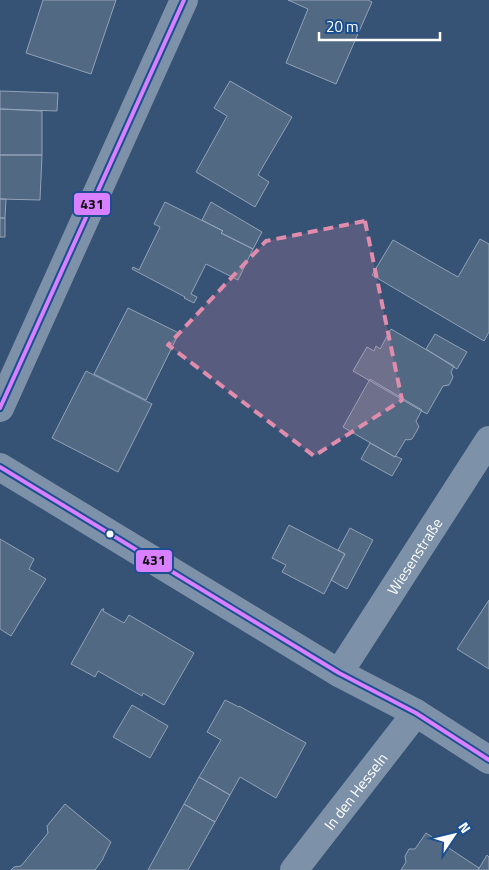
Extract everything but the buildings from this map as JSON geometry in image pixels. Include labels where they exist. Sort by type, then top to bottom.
[{"type":"street","points":[[0,408],[184,0]]},
{"type":"street","name":"Wiesenstraße","points":[[339,673],[489,440]]},
{"type":"street","points":[[0,467],[339,673],[416,713],[489,760]]},
{"type":"street","name":"In den Hesseln","points":[[294,870],[416,713]]},
{"type":"highlighted area","points":[[365,221],[402,400],[314,456],[168,345],[266,241]]},
{"type":"transit line","name":"431","points":[[0,408],[184,0]]},
{"type":"transit line","name":"431","points":[[0,467],[339,673],[416,713],[489,760]]}]
